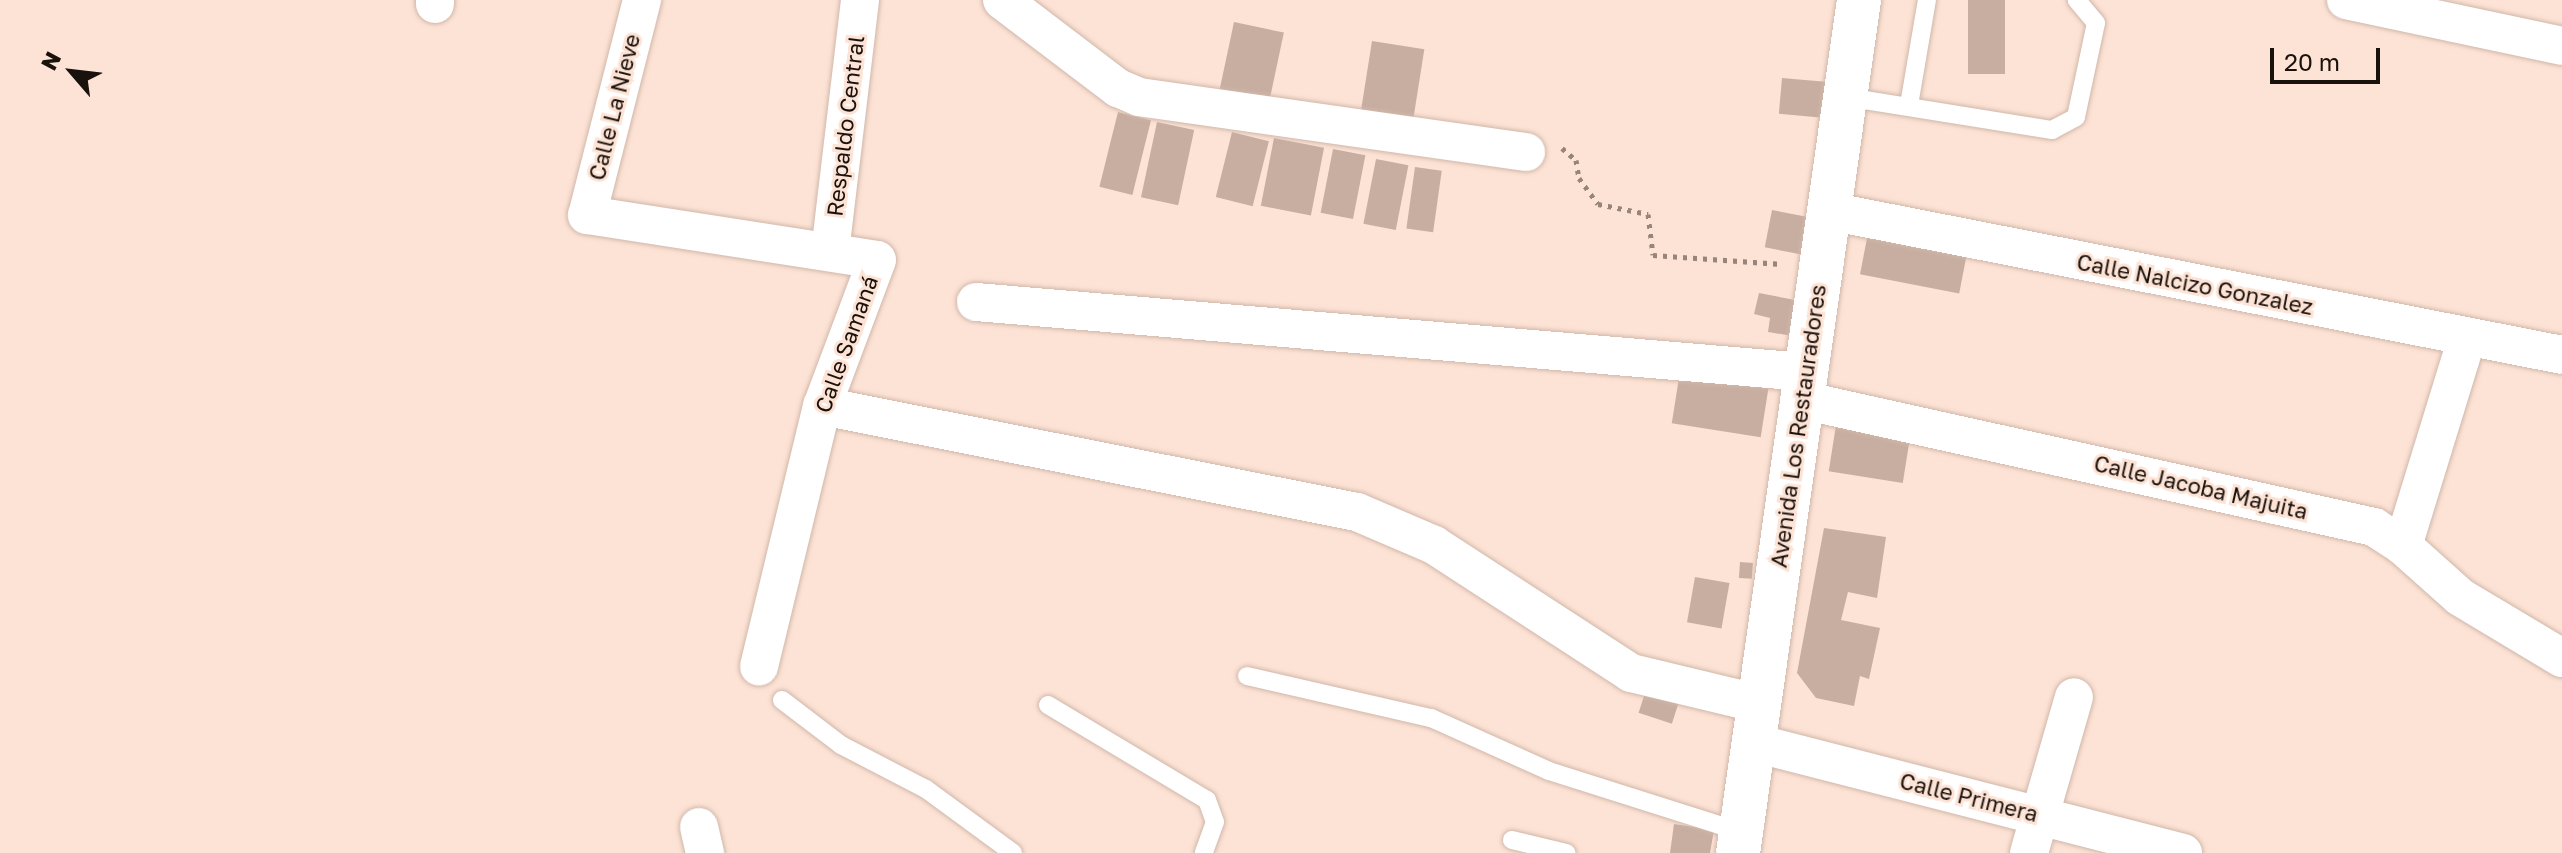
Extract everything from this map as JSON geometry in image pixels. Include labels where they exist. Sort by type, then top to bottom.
[{"type":"street","name":"Calle La Nieve","points":[[587,215],[642,0]]},
{"type":"street","name":"Respaldo Central","points":[[830,252],[860,0]]},
{"type":"street","points":[[1002,0],[1118,88],[1139,97],[1526,152]]},
{"type":"street","name":"Avenida Los Restauradores","points":[[1739,843],[1859,0]]},
{"type":"street","points":[[2346,0],[2562,46]]},
{"type":"street","name":"Calle Nalcizo Gonzalez","points":[[1829,211],[2562,355]]},
{"type":"street","name":"Calle Samaná","points":[[587,215],[877,260],[822,406],[759,667]]},
{"type":"street","name":"Calle Jacoba Majuita","points":[[976,302],[1804,386],[2374,527],[2403,546],[2460,597],[2562,658]]},
{"type":"street","points":[[2403,546],[2467,338]]},
{"type":"street","name":"Calle Primera","points":[[822,406],[1357,512],[1434,545],[1631,673],[1758,724],[2040,814],[2183,853]]},
{"type":"street","points":[[2029,853],[2074,697]]},
{"type":"lane","points":[[1909,105],[1927,0]]},
{"type":"lane","points":[[1846,97],[2052,130],[2076,117],[2096,23],[2077,0]]},
{"type":"lane","points":[[1247,676],[1431,718],[1557,774],[1739,843]]},
{"type":"lane","points":[[782,700],[841,745],[926,789],[1013,853]]},
{"type":"lane","points":[[1048,705],[1207,800],[1215,822],[1204,853]]},
{"type":"lane","points":[[1512,840],[1566,853]]},
{"type":"path","points":[[1526,152],[1559,146],[1576,160],[1579,178],[1598,204],[1648,214],[1653,255],[1819,266]]},
{"type":"building","points":[[1968,0],[2005,0],[2005,74],[1968,74]]},
{"type":"building","points":[[1234,22],[1284,33],[1267,111],[1217,100]]},
{"type":"building","points":[[1372,41],[1424,49],[1412,128],[1359,120]]},
{"type":"building","points":[[1782,78],[1834,83],[1831,118],[1779,114]]},
{"type":"building","points":[[1118,112],[1151,120],[1132,195],[1099,187]]},
{"type":"building","points":[[1157,122],[1194,130],[1178,205],[1141,197]]},
{"type":"building","points":[[1232,132],[1269,141],[1253,206],[1216,197]]},
{"type":"building","points":[[1274,138],[1324,148],[1311,215],[1261,206]]},
{"type":"building","points":[[1333,149],[1365,155],[1353,219],[1321,213]]},
{"type":"building","points":[[1376,159],[1408,165],[1396,230],[1363,224]]},
{"type":"building","points":[[1415,167],[1442,171],[1433,232],[1406,228]]},
{"type":"building","points":[[1772,210],[1814,218],[1807,256],[1765,247]]},
{"type":"building","points":[[1869,228],[1968,247],[1959,293],[1860,274]]},
{"type":"building","points":[[1759,293],[1800,301],[1793,336],[1768,332],[1770,318],[1754,314]]},
{"type":"building","points":[[1681,365],[1770,379],[1761,437],[1672,423]]},
{"type":"building","points":[[1837,419],[1911,431],[1903,483],[1829,471]]},
{"type":"building","points":[[1824,528],[1886,537],[1877,598],[1848,592],[1841,620],[1880,628],[1869,679],[1860,676],[1854,706],[1816,698],[1797,673]]},
{"type":"building","points":[[1740,562],[1753,563],[1752,579],[1739,578]]},
{"type":"building","points":[[1695,577],[1729,583],[1721,628],[1687,622]]},
{"type":"building","points":[[1646,690],[1679,701],[1672,724],[1639,713]]},
{"type":"building","points":[[1674,824],[1714,830],[1710,853],[1670,853]]}]
